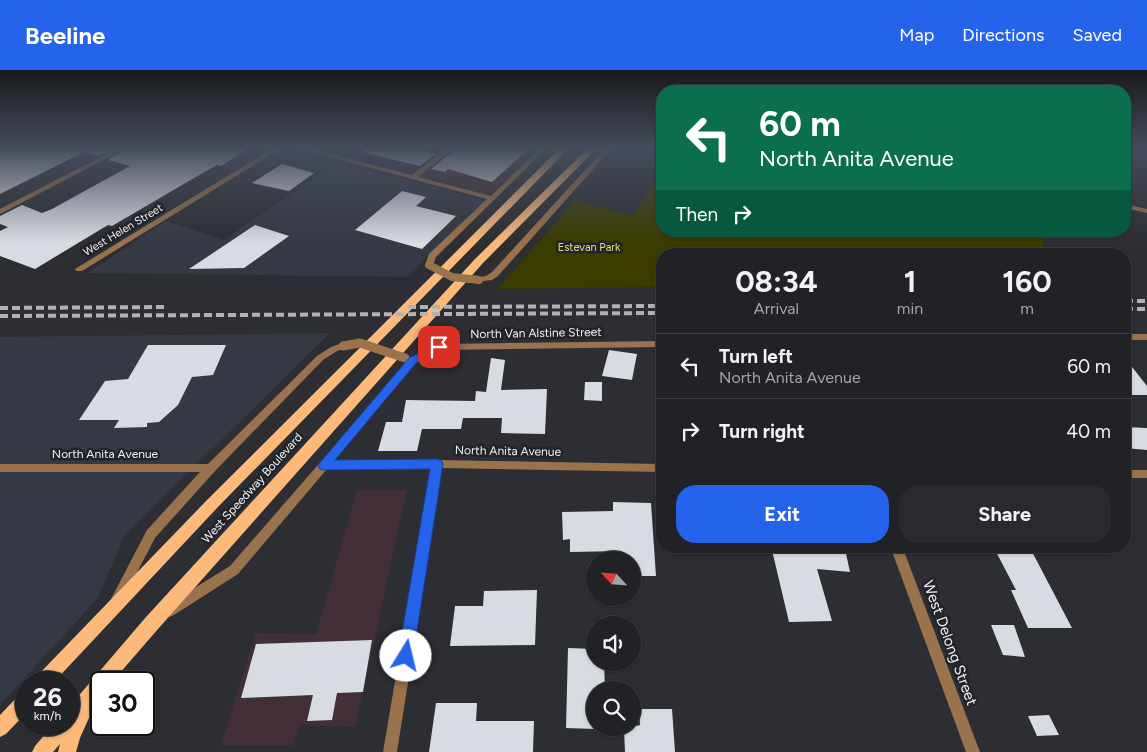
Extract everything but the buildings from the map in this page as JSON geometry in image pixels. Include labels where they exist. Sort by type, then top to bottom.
[{"type":"main road","name":"West Speedway Boulevard","points":[[53,671],[212,504],[534,179]]},
{"type":"main road","name":"West Speedway Boulevard","points":[[111,671],[152,623],[480,261],[562,179]]},
{"type":"main road","name":"West Speedway Boulevard","points":[[80,707],[90,695]]},
{"type":"main road","points":[[66,752],[71,736],[90,697]]},
{"type":"main road","points":[[0,728],[15,712]]},
{"type":"main road","points":[[42,752],[55,736]]},
{"type":"street","points":[[0,212],[64,179]]},
{"type":"street","name":"West Helen Street","points":[[79,269],[228,179]]},
{"type":"street","points":[[421,179],[492,198]]},
{"type":"street","points":[[512,179],[432,256],[428,265],[442,275],[463,281],[489,278],[495,274],[581,179]]},
{"type":"street","points":[[1131,207],[1147,211]]},
{"type":"street","points":[[1131,337],[1147,337]]},
{"type":"street","points":[[114,606],[152,534],[211,468],[320,358],[334,349],[360,343],[409,359],[324,465],[234,570],[152,623]]},
{"type":"street","name":"North Van Alstine Street","points":[[409,359],[439,347],[656,344]]},
{"type":"street","points":[[390,752],[437,464]]},
{"type":"street","name":"North Anita Avenue","points":[[324,465],[437,464],[656,468]]},
{"type":"street","name":"North Anita Avenue","points":[[0,468],[211,468]]},
{"type":"street","points":[[1131,474],[1147,474]]},
{"type":"street","name":"West Delong Street","points":[[899,553],[973,752]]},
{"type":"shaded area","points":[[313,179],[402,179],[487,201],[406,277],[87,273],[166,221],[224,240]]},
{"type":"shaded area","points":[[428,179],[510,179],[493,196]]},
{"type":"shaded area","points":[[330,333],[124,536],[98,598],[31,671],[15,671],[15,689],[0,705],[0,337]]},
{"type":"shaded area","points":[[357,490],[407,490],[355,727],[299,725],[293,745],[221,745],[256,633],[316,634]]},
{"type":"green space","name":"Estevan Park","points":[[656,182],[656,237],[1043,237],[1043,248],[656,248],[656,287],[497,289],[575,201],[632,215]]},
{"type":"railway","points":[[1131,301],[1147,301]]},
{"type":"railway","points":[[408,307],[656,306]]},
{"type":"railway","points":[[0,308],[168,307]]},
{"type":"railway","points":[[1131,309],[1147,309]]},
{"type":"railway","points":[[0,316],[656,313]]},
{"type":"route","points":[[406,656],[437,464],[324,465],[413,360],[439,347]]}]
